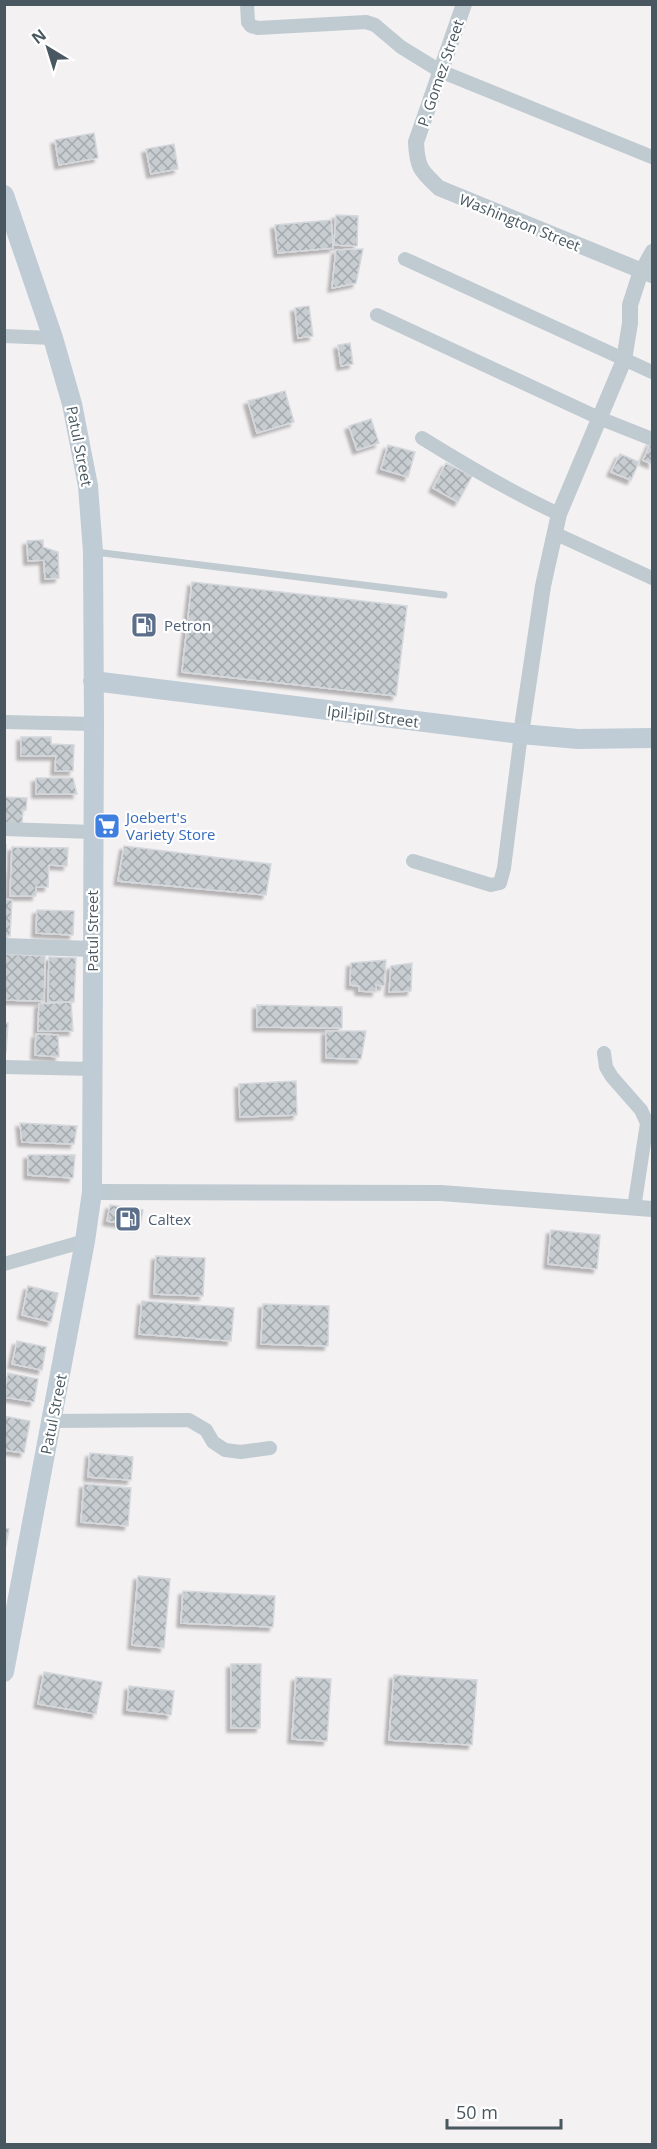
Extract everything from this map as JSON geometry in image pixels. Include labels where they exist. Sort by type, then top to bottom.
[{"type":"main road","name":"Patul Street","points":[[4,195],[53,338],[72,404],[88,486],[93,552],[94,724],[92,1192],[85,1241],[4,1672]]},
{"type":"main road","name":"Ipil-ipil Street","points":[[93,681],[521,734],[578,739],[652,738]]},
{"type":"street","points":[[247,4],[248,22],[251,26],[258,28],[366,22],[375,25],[401,47],[440,71],[652,157]]},
{"type":"street","name":"P. Gomez Street","points":[[416,142],[464,4]]},
{"type":"street","name":"Washington Street","points":[[416,142],[420,170],[439,188],[647,273]]},
{"type":"street","points":[[413,861],[491,885],[500,883],[504,868],[543,585],[554,533],[559,514],[624,360],[630,323],[630,305],[647,273],[652,251]]},
{"type":"street","points":[[405,259],[652,372]]},
{"type":"street","points":[[377,315],[599,418],[652,439]]},
{"type":"street","points":[[4,336],[53,338]]},
{"type":"street","points":[[422,438],[481,475],[559,514]]},
{"type":"street","points":[[554,533],[652,578]]},
{"type":"street","points":[[4,722],[94,724]]},
{"type":"street","points":[[4,829],[94,832]]},
{"type":"street","points":[[4,946],[92,949]]},
{"type":"street","points":[[604,1053],[606,1067],[612,1077],[641,1110],[647,1123],[634,1208]]},
{"type":"street","points":[[4,1067],[93,1069]]},
{"type":"street","points":[[92,1192],[441,1193],[652,1209]]},
{"type":"street","points":[[4,1264],[85,1241]]},
{"type":"street","points":[[52,1421],[189,1420],[206,1430],[213,1442],[225,1450],[241,1452],[270,1448]]},
{"type":"lane","points":[[93,552],[444,595]]},
{"type":"building","points":[[94,133],[98,158],[59,165],[55,140]]},
{"type":"building","points":[[174,144],[178,169],[151,174],[146,149]]},
{"type":"building","points":[[336,215],[358,216],[357,246],[334,245]]},
{"type":"building","points":[[331,220],[333,248],[278,253],[275,225]]},
{"type":"building","points":[[363,249],[356,283],[332,288],[336,250]]},
{"type":"building","points":[[309,306],[313,336],[298,338],[295,308]]},
{"type":"building","points":[[350,343],[353,364],[341,366],[338,345]]},
{"type":"building","points":[[285,391],[294,422],[257,433],[248,401]]},
{"type":"building","points":[[371,419],[379,443],[357,450],[349,426]]},
{"type":"building","points":[[652,442],[652,464],[643,460]]},
{"type":"building","points":[[388,445],[415,452],[408,477],[381,469]]},
{"type":"building","points":[[620,454],[639,462],[631,480],[611,472]]},
{"type":"building","points":[[446,463],[472,476],[458,502],[433,488]]},
{"type":"building","points":[[43,540],[43,547],[58,552],[59,578],[45,579],[44,560],[28,561],[27,541]]},
{"type":"building","points":[[192,582],[407,606],[396,696],[182,672]]},
{"type":"building","points":[[21,737],[51,737],[51,744],[74,745],[73,771],[55,771],[56,756],[21,756]]},
{"type":"building","points":[[36,778],[73,778],[77,794],[36,794]]},
{"type":"building","points":[[4,797],[27,798],[22,824],[4,823]]},
{"type":"building","points":[[4,845],[6,845],[5,882],[4,882]]},
{"type":"building","points":[[124,846],[271,864],[266,895],[118,881]]},
{"type":"building","points":[[12,847],[68,848],[67,866],[49,865],[48,887],[36,887],[36,896],[10,896]]},
{"type":"building","points":[[4,899],[12,900],[10,936],[4,936]]},
{"type":"building","points":[[37,910],[74,911],[73,935],[36,933]]},
{"type":"building","points":[[4,954],[45,956],[44,1001],[4,1000]]},
{"type":"building","points":[[49,957],[76,958],[74,1002],[48,1002]]},
{"type":"building","points":[[386,960],[384,986],[376,985],[376,992],[359,991],[359,986],[350,985],[351,963]]},
{"type":"building","points":[[412,963],[411,991],[389,992],[391,966]]},
{"type":"building","points":[[71,1002],[73,1031],[38,1031],[39,1004]]},
{"type":"building","points":[[257,1005],[342,1007],[342,1028],[257,1027]]},
{"type":"building","points":[[4,1023],[8,1023],[6,1052],[4,1052]]},
{"type":"building","points":[[326,1031],[366,1031],[361,1059],[326,1058]]},
{"type":"building","points":[[36,1034],[58,1035],[59,1057],[35,1055]]},
{"type":"building","points":[[296,1081],[297,1115],[240,1117],[239,1084]]},
{"type":"building","points":[[20,1123],[77,1126],[74,1144],[22,1142]]},
{"type":"building","points":[[28,1155],[75,1155],[73,1178],[28,1175]]},
{"type":"building","points":[[110,1205],[143,1210],[140,1226],[107,1221]]},
{"type":"building","points":[[551,1230],[600,1235],[597,1269],[548,1264]]},
{"type":"building","points":[[156,1256],[205,1258],[203,1296],[154,1294]]},
{"type":"building","points":[[28,1286],[58,1293],[51,1322],[22,1315]]},
{"type":"building","points":[[142,1301],[234,1308],[231,1341],[139,1334]]},
{"type":"building","points":[[263,1304],[329,1306],[328,1346],[261,1344]]},
{"type":"building","points":[[17,1341],[46,1347],[42,1370],[12,1364]]},
{"type":"building","points":[[8,1373],[38,1379],[34,1402],[4,1397]]},
{"type":"building","points":[[4,1416],[30,1421],[24,1453],[4,1450]]},
{"type":"building","points":[[90,1453],[133,1457],[131,1480],[88,1477]]},
{"type":"building","points":[[84,1484],[131,1488],[128,1526],[81,1522]]},
{"type":"building","points":[[4,1528],[9,1529],[4,1555]]},
{"type":"building","points":[[138,1576],[170,1579],[164,1648],[132,1645]]},
{"type":"building","points":[[183,1591],[275,1596],[273,1627],[181,1623]]},
{"type":"building","points":[[231,1664],[261,1664],[260,1728],[231,1728]]},
{"type":"building","points":[[44,1672],[102,1682],[96,1714],[38,1704]]},
{"type":"building","points":[[394,1675],[477,1680],[472,1745],[389,1740]]},
{"type":"building","points":[[296,1677],[331,1679],[327,1741],[292,1739]]},
{"type":"building","points":[[129,1686],[174,1691],[171,1715],[127,1710]]},
{"type":"place","name":"Petron","points":[[144,625]]},
{"type":"place","name":"Joebert's Variety Store","points":[[107,826]]},
{"type":"place","name":"Caltex","points":[[128,1219]]}]
